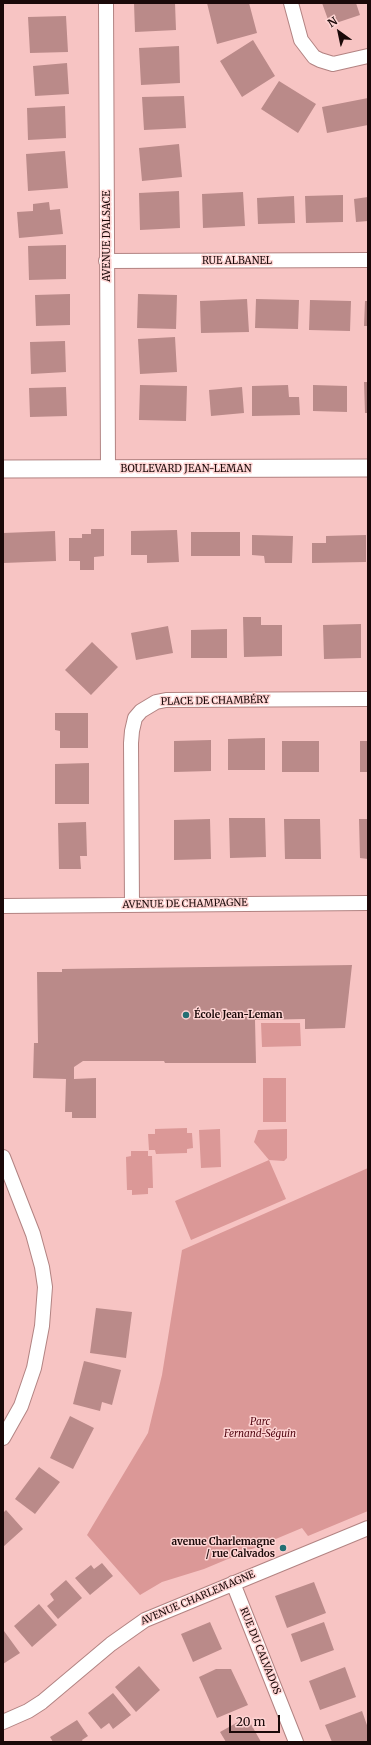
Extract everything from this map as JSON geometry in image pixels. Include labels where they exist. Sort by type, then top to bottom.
[{"type":"street","name":"AVENUE D'ALSACE","points":[[106,3],[108,469]]},
{"type":"street","points":[[291,3],[301,40],[314,57],[333,64],[368,56]]},
{"type":"street","name":"RUE ALBANEL","points":[[106,261],[368,260]]},
{"type":"street","name":"BOULEVARD JEAN-LEMAN","points":[[3,469],[368,468]]},
{"type":"street","name":"PLACE DE CHAMBÉRY","points":[[132,905],[131,743],[135,718],[141,711],[156,702],[166,700],[368,699]]},
{"type":"street","name":"AVENUE DE CHAMPAGNE","points":[[3,906],[368,903]]},
{"type":"street","points":[[3,1156],[33,1234],[42,1267],[45,1287],[41,1333],[34,1368],[20,1406],[3,1438]]},
{"type":"street","name":"AVENUE CHARLEMAGNE","points":[[3,1722],[35,1707],[42,1702],[111,1644],[145,1620],[368,1528]]},
{"type":"street","name":"RUE DU CALVADOS","points":[[232,1583],[296,1742]]},
{"type":"green space","points":[[261,1023],[300,1023],[301,1046],[262,1047]]},
{"type":"green space","points":[[263,1078],[286,1078],[286,1122],[263,1122]]},
{"type":"green space","points":[[187,1128],[187,1133],[192,1133],[193,1148],[187,1149],[187,1153],[156,1154],[155,1150],[149,1150],[148,1134],[155,1134],[155,1129]]},
{"type":"green space","points":[[220,1129],[221,1167],[201,1168],[199,1130]]},
{"type":"green space","points":[[287,1129],[287,1158],[284,1161],[269,1160],[254,1142],[258,1130]]},
{"type":"green space","points":[[131,1151],[148,1151],[148,1156],[152,1156],[153,1188],[148,1188],[148,1194],[132,1195],[132,1190],[127,1190],[126,1157],[131,1156]]},
{"type":"green space","points":[[269,1160],[286,1199],[191,1240],[175,1201]]},
{"type":"green space","name":"Parc Fernand-Séguin","points":[[368,1168],[368,1511],[308,1536],[302,1528],[204,1569],[162,1582],[140,1595],[87,1535],[148,1433],[162,1375],[182,1250]]},
{"type":"building","points":[[134,3],[175,3],[176,30],[135,32]]},
{"type":"building","points":[[207,3],[249,3],[257,33],[217,44]]},
{"type":"building","points":[[322,3],[356,3],[360,15],[330,25]]},
{"type":"building","points":[[66,16],[68,52],[30,53],[28,17]]},
{"type":"building","points":[[253,40],[275,76],[242,97],[220,61]]},
{"type":"building","points":[[179,46],[180,83],[141,85],[139,48]]},
{"type":"building","points":[[67,63],[69,94],[35,96],[33,66]]},
{"type":"building","points":[[279,81],[316,104],[298,133],[261,109]]},
{"type":"building","points":[[184,96],[186,128],[144,130],[142,97]]},
{"type":"building","points":[[368,98],[368,125],[327,133],[322,107]]},
{"type":"building","points":[[65,106],[66,138],[28,140],[27,108]]},
{"type":"building","points":[[179,144],[182,177],[142,181],[139,148]]},
{"type":"building","points":[[65,151],[68,188],[28,191],[26,154]]},
{"type":"building","points":[[179,191],[180,228],[140,230],[139,193]]},
{"type":"building","points":[[243,192],[245,226],[203,228],[202,194]]},
{"type":"building","points":[[343,195],[343,222],[306,223],[305,196]]},
{"type":"building","points":[[294,196],[295,223],[258,224],[257,198]]},
{"type":"building","points":[[368,197],[368,221],[356,222],[354,199]]},
{"type":"building","points":[[49,202],[50,210],[60,209],[63,234],[19,238],[17,212],[33,211],[33,204]]},
{"type":"building","points":[[66,245],[66,279],[29,280],[28,246]]},
{"type":"building","points":[[70,294],[70,325],[36,326],[35,295]]},
{"type":"building","points":[[138,294],[177,295],[176,329],[137,328]]},
{"type":"building","points":[[247,299],[249,332],[201,333],[200,301]]},
{"type":"building","points":[[256,299],[299,300],[298,329],[255,328]]},
{"type":"building","points":[[310,300],[351,301],[350,331],[309,330]]},
{"type":"building","points":[[365,301],[368,301],[368,326],[364,326]]},
{"type":"building","points":[[175,337],[177,372],[140,374],[138,339]]},
{"type":"building","points":[[65,341],[66,372],[31,374],[30,342]]},
{"type":"building","points":[[364,382],[368,382],[368,413],[365,413]]},
{"type":"building","points":[[140,385],[187,386],[186,421],[139,420]]},
{"type":"building","points":[[288,385],[289,397],[299,397],[300,415],[252,416],[252,386]]},
{"type":"building","points":[[313,385],[347,386],[347,412],[313,411]]},
{"type":"building","points":[[66,387],[67,416],[30,417],[29,388]]},
{"type":"building","points":[[242,387],[244,413],[211,416],[209,390]]},
{"type":"building","points":[[91,529],[104,529],[104,556],[94,557],[94,570],[80,570],[80,561],[69,561],[69,538],[82,538],[82,534],[91,534]]},
{"type":"building","points":[[177,530],[179,562],[147,563],[147,555],[131,555],[131,531]]},
{"type":"building","points":[[55,531],[56,561],[3,563],[3,533]]},
{"type":"building","points":[[191,532],[240,532],[240,556],[191,556]]},
{"type":"building","points":[[252,535],[293,536],[292,563],[265,563],[264,556],[252,555]]},
{"type":"building","points":[[366,535],[366,562],[312,563],[312,543],[326,543],[326,536]]},
{"type":"building","points":[[243,617],[261,617],[261,625],[282,625],[282,656],[244,657]]},
{"type":"building","points":[[361,624],[361,658],[324,659],[323,625]]},
{"type":"building","points":[[168,626],[173,653],[136,660],[131,633]]},
{"type":"building","points":[[227,629],[227,658],[191,658],[191,630]]},
{"type":"building","points":[[92,642],[118,667],[91,695],[65,670]]},
{"type":"building","points":[[55,713],[88,713],[88,748],[60,748],[60,731],[55,730]]},
{"type":"building","points":[[265,738],[265,770],[228,770],[228,739]]},
{"type":"building","points":[[211,740],[211,771],[174,772],[174,741]]},
{"type":"building","points":[[282,741],[319,741],[319,772],[282,772]]},
{"type":"building","points":[[360,741],[368,741],[368,772],[360,772]]},
{"type":"building","points":[[89,763],[89,804],[55,804],[55,764]]},
{"type":"building","points":[[229,818],[265,818],[266,857],[230,858]]},
{"type":"building","points":[[210,819],[211,859],[174,860],[174,820]]},
{"type":"building","points":[[284,819],[320,819],[321,859],[285,859]]},
{"type":"building","points":[[359,819],[368,819],[368,859],[360,858]]},
{"type":"building","points":[[86,822],[87,856],[80,856],[81,869],[59,869],[58,823]]},
{"type":"building","points":[[352,965],[345,1028],[305,1029],[305,1019],[255,1020],[256,1063],[83,1061],[74,1067],[74,1079],[96,1078],[96,1118],[72,1118],[72,1112],[65,1112],[66,1079],[33,1078],[34,1043],[38,1043],[37,972],[62,972],[62,969]]},
{"type":"building","points":[[96,1308],[132,1312],[126,1358],[90,1353]]},
{"type":"building","points":[[84,1361],[121,1370],[112,1405],[102,1402],[100,1411],[73,1404]]},
{"type":"building","points":[[70,1416],[94,1428],[73,1469],[50,1458]]},
{"type":"building","points":[[39,1467],[60,1482],[35,1514],[15,1499]]},
{"type":"building","points":[[6,1510],[23,1529],[3,1547],[3,1513]]},
{"type":"building","points":[[102,1563],[113,1576],[90,1595],[75,1578],[91,1565],[94,1569]]},
{"type":"building","points":[[66,1580],[82,1598],[58,1619],[47,1606],[54,1600],[50,1594]]},
{"type":"building","points":[[314,1582],[326,1613],[287,1628],[275,1596]]},
{"type":"building","points":[[39,1604],[57,1625],[32,1647],[14,1626]]},
{"type":"building","points":[[210,1622],[222,1649],[193,1662],[181,1634]]},
{"type":"building","points":[[324,1622],[334,1650],[301,1662],[291,1634]]},
{"type":"building","points":[[3,1631],[20,1653],[3,1664]]},
{"type":"building","points":[[139,1666],[160,1690],[136,1712],[115,1687]]},
{"type":"building","points":[[345,1667],[356,1697],[320,1710],[309,1681]]},
{"type":"building","points":[[216,1669],[231,1669],[248,1705],[217,1718],[199,1677]]},
{"type":"building","points":[[113,1693],[131,1715],[113,1729],[109,1723],[101,1729],[88,1713]]},
{"type":"building","points":[[362,1711],[368,1728],[368,1742],[332,1742],[325,1725]]},
{"type":"building","points":[[247,1717],[261,1742],[226,1742],[220,1732]]},
{"type":"building","points":[[77,1720],[88,1736],[82,1740],[83,1742],[53,1742],[50,1737]]},
{"type":"place","name":"École Jean-Leman","points":[[186,1015]]},
{"type":"place","name":"avenue Charlemagne / rue Calvados","points":[[283,1548]]}]
